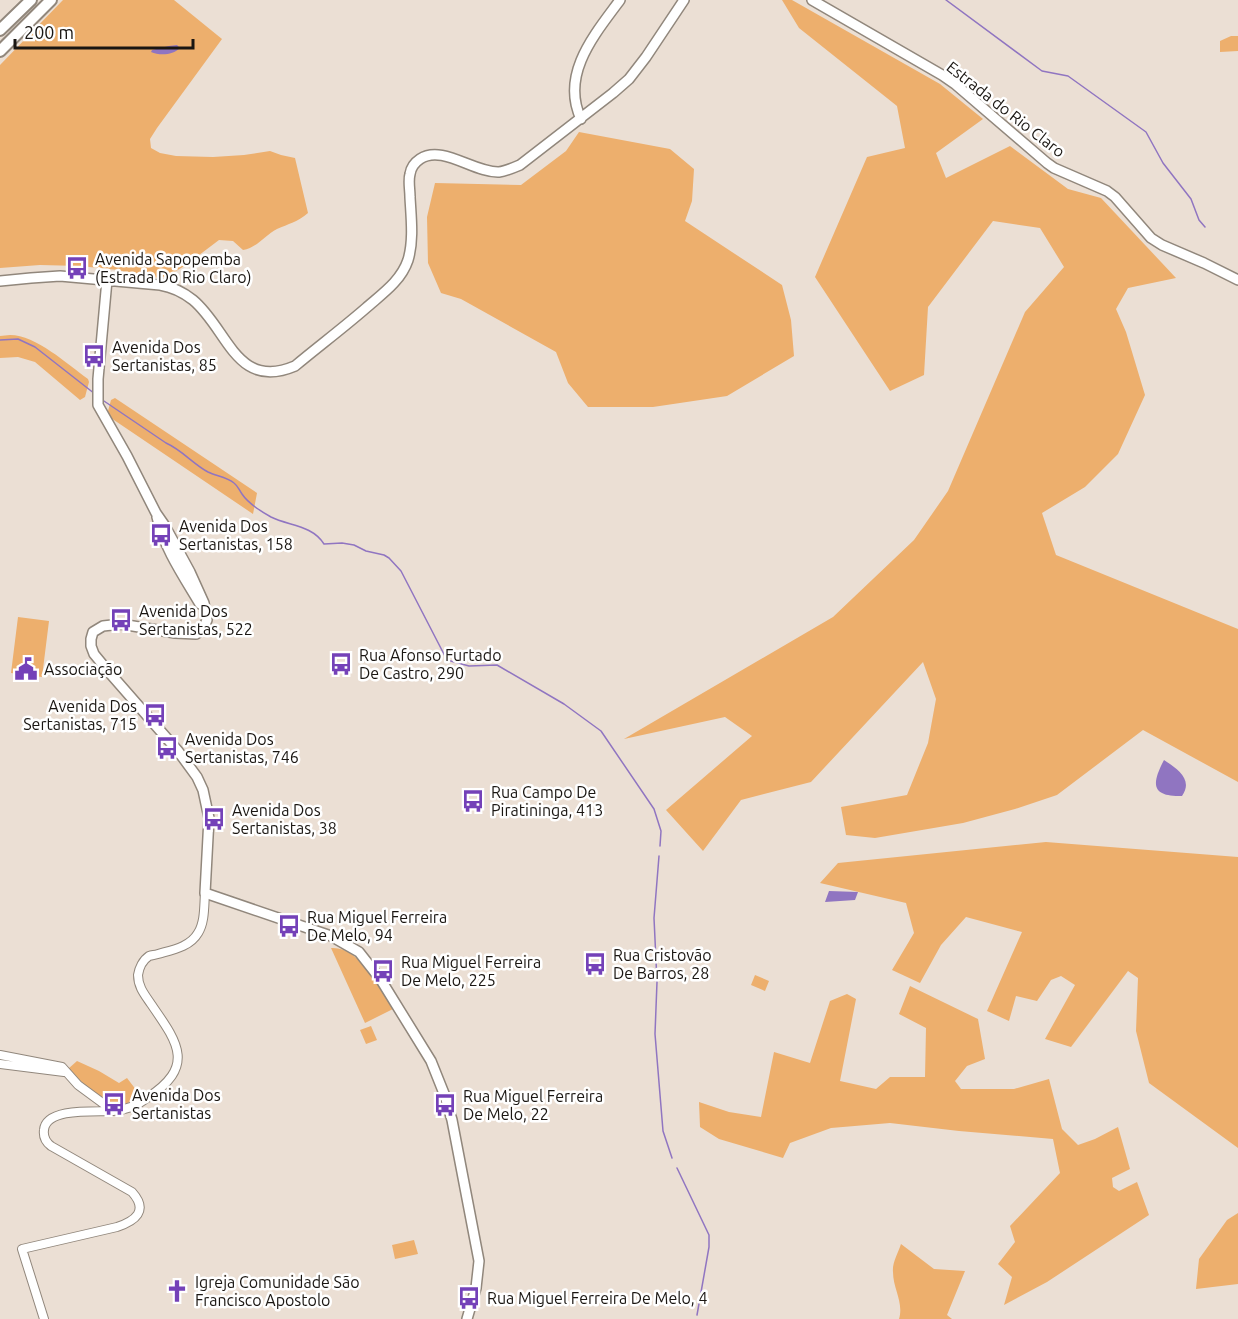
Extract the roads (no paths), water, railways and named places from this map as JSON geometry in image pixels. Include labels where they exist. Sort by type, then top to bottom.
[{"type":"highway","points":[[0,30],[31,0]]},
{"type":"highway","points":[[0,51],[51,0]]},
{"type":"main road","points":[[581,119],[574,90],[580,62],[591,40],[620,0]]},
{"type":"main road","points":[[0,281],[44,277],[107,280],[171,287],[194,301],[232,350],[252,368],[272,372],[295,366],[391,286],[405,268],[411,238],[409,180],[413,165],[418,160],[430,155],[441,155],[498,172],[520,165],[629,79],[684,0]]},
{"type":"main road","name":"Estrada do Rio Claro","points":[[812,0],[955,84],[1047,163],[1096,185],[1115,197],[1156,242],[1238,280]]},
{"type":"main road","points":[[107,280],[98,405],[156,513],[163,535],[182,574],[206,613]]},
{"type":"main road","points":[[156,513],[165,525],[199,589],[206,613],[206,625],[196,634],[114,624],[93,632],[91,646],[98,660],[178,751],[197,777],[203,790],[209,818],[205,893],[331,936],[359,952],[381,980],[431,1061],[452,1120],[479,1261],[476,1288],[467,1319]]},
{"type":"main road","points":[[163,535],[176,546]]},
{"type":"street","points":[[44,1319],[22,1249],[129,1223],[139,1213],[139,1207],[132,1192],[51,1146],[44,1135],[44,1127],[50,1119],[62,1114],[114,1111],[132,1107],[147,1099],[170,1080],[177,1062],[176,1044],[143,993],[139,984],[139,970],[141,964],[149,956],[175,950],[193,940],[201,926],[205,893]]},
{"type":"street","points":[[0,1055],[64,1070],[78,1085],[114,1111]]},
{"type":"street","points":[[0,1064],[64,1070]]},
{"type":"waterway","points":[[946,0],[1042,71],[1068,76],[1146,132],[1163,163],[1191,199],[1199,220],[1205,227]]},
{"type":"waterway","points":[[0,340],[18,339],[35,347],[95,394]]},
{"type":"waterway","points":[[101,399],[203,469],[237,485],[248,501],[271,517],[307,529],[324,544],[354,545],[389,558],[401,571],[447,660],[469,666],[497,665],[564,704],[601,731],[654,809],[661,831],[660,846]]},
{"type":"waterway","points":[[659,856],[654,918],[657,982],[655,1034],[663,1131],[672,1158]]},
{"type":"waterway","points":[[677,1168],[709,1235],[697,1315]]},
{"type":"place","name":"Avenida Sapopemba (Estrada Do Rio Claro)","points":[[77,268]]},
{"type":"place","name":"Avenida Dos Sertanistas, 85","points":[[94,356]]},
{"type":"place","name":"Avenida Dos Sertanistas, 158","points":[[161,535]]},
{"type":"place","name":"Avenida Dos Sertanistas, 522","points":[[121,620]]},
{"type":"place","name":"Rua Afonso Furtado De Castro, 290","points":[[341,664]]},
{"type":"place","name":"Associação","points":[[26,669]]},
{"type":"place","name":"Avenida Dos Sertanistas, 715","points":[[155,715]]},
{"type":"place","name":"Avenida Dos Sertanistas, 746","points":[[167,748]]},
{"type":"place","name":"Rua Campo De Piratininga, 413","points":[[473,801]]},
{"type":"place","name":"Avenida Dos Sertanistas, 38","points":[[214,819]]},
{"type":"place","name":"Rua Miguel Ferreira De Melo, 94","points":[[289,926]]},
{"type":"place","name":"Rua Cristovão De Barros, 28","points":[[595,964]]},
{"type":"place","name":"Rua Miguel Ferreira De Melo, 225","points":[[383,971]]},
{"type":"place","name":"Avenida Dos Sertanistas","points":[[114,1104]]},
{"type":"place","name":"Rua Miguel Ferreira De Melo, 22","points":[[445,1105]]},
{"type":"place","name":"Igreja Comunidade São Francisco Apostolo","points":[[177,1291]]},
{"type":"place","name":"Rua Miguel Ferreira De Melo, 4","points":[[469,1298]]}]
